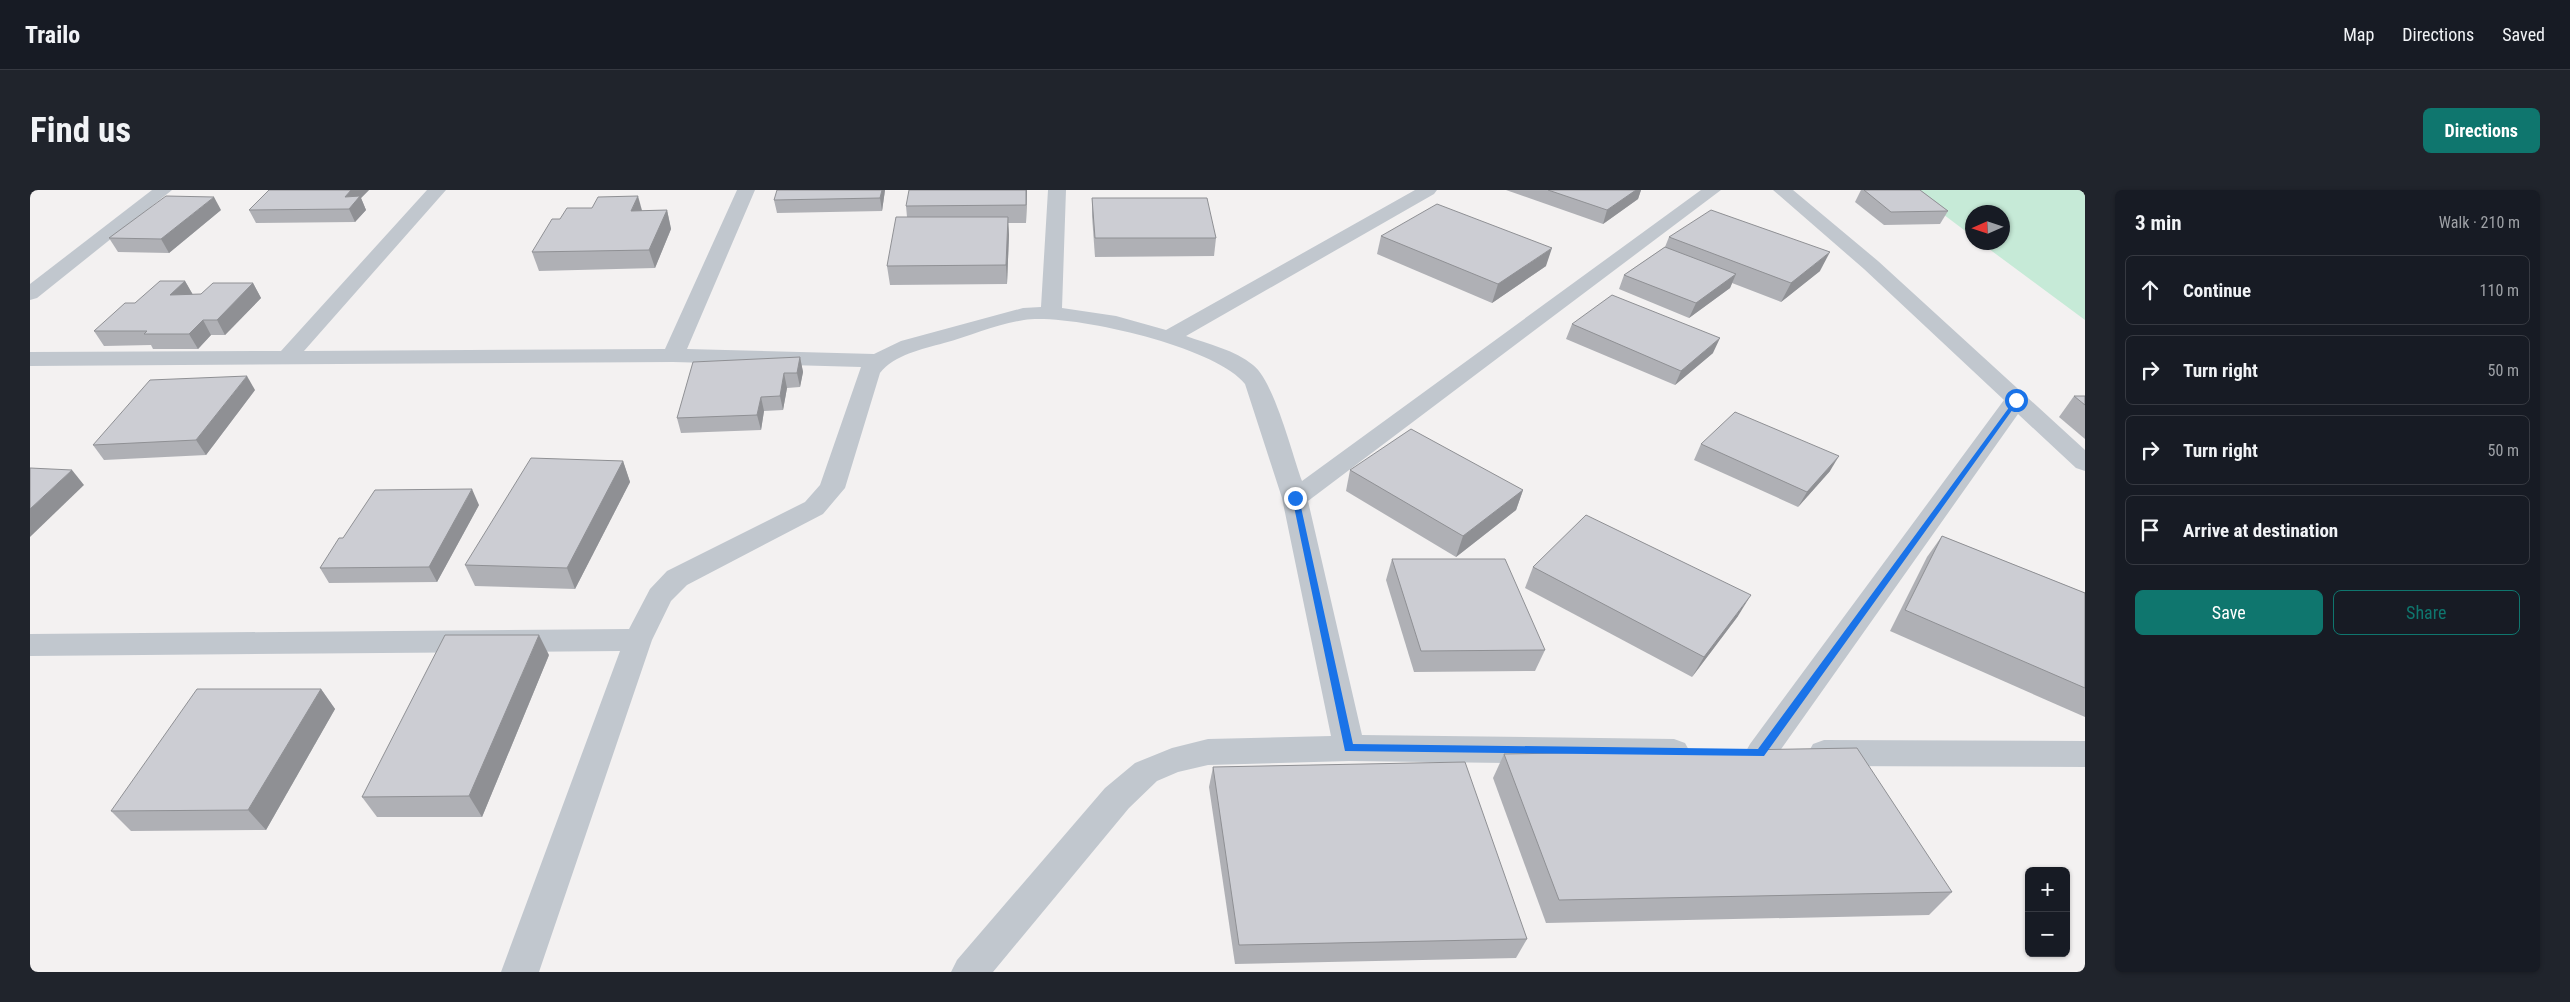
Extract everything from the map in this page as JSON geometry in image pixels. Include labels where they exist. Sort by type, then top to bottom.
[{"type":"street","points":[[30,294],[162,190]]},
{"type":"street","points":[[286,358],[437,190]]},
{"type":"street","points":[[673,355],[746,190]]},
{"type":"street","points":[[1052,313],[1057,190]]},
{"type":"street","points":[[1169,337],[1428,190]]},
{"type":"street","points":[[1295,498],[1699,211],[1712,190]]},
{"type":"street","points":[[1782,190],[1872,265],[2085,463]]},
{"type":"street","points":[[1826,251],[1872,265]]},
{"type":"street","points":[[520,972],[638,640],[660,596],[677,578],[814,508],[832,488],[870,372],[878,361],[908,346],[1023,314],[1052,313],[1083,316],[1116,322],[1169,337],[1229,360],[1246,370],[1256,383],[1295,498],[1349,748]]},
{"type":"street","points":[[30,358],[673,355],[878,361]]},
{"type":"street","points":[[1731,753],[2016,400]]},
{"type":"street","points":[[30,645],[638,640]]},
{"type":"street","points":[[970,972],[1117,798],[1146,772],[1172,761],[1208,752],[1349,748],[1731,753],[2085,754]]},
{"type":"green space","points":[[1911,190],[2085,190],[2085,320],[1990,250],[2010,250],[2010,205],[1965,205],[1965,231]]},
{"type":"building","points":[[269,190],[351,190],[345,197],[360,196],[349,209],[249,210]]},
{"type":"building","points":[[777,190],[882,190],[880,198],[774,200]]},
{"type":"building","points":[[909,190],[1026,190],[1026,205],[906,206]]},
{"type":"building","points":[[1548,190],[1636,190],[1607,210]]},
{"type":"building","points":[[1864,190],[1920,190],[1948,211],[1891,212]]},
{"type":"building","points":[[166,196],[214,197],[161,239],[109,238]]},
{"type":"building","points":[[638,196],[631,211],[667,210],[649,250],[532,252],[552,219],[560,219],[567,208],[592,208],[598,197]]},
{"type":"building","points":[[1092,198],[1207,198],[1216,238],[1095,238]]},
{"type":"building","points":[[1437,204],[1552,248],[1498,284],[1381,236]]},
{"type":"building","points":[[1711,210],[1830,252],[1791,283],[1669,237]]},
{"type":"building","points":[[896,217],[1008,217],[1006,265],[887,266]]},
{"type":"building","points":[[1665,247],[1736,274],[1696,303],[1624,275]]},
{"type":"building","points":[[160,281],[185,281],[170,295],[201,294],[213,283],[253,283],[217,320],[203,320],[189,334],[144,334],[147,331],[94,331],[125,303],[135,303]]},
{"type":"building","points":[[1612,295],[1720,338],[1681,371],[1572,324]]},
{"type":"building","points":[[800,357],[797,373],[784,373],[780,396],[761,397],[757,415],[677,418],[693,362]]},
{"type":"building","points":[[247,376],[196,440],[93,445],[150,380]]},
{"type":"building","points":[[2074,396],[2085,396],[2085,405]]},
{"type":"building","points":[[1735,412],[1839,456],[1807,492],[1701,444]]},
{"type":"building","points":[[1411,429],[1523,490],[1463,536],[1350,470]]},
{"type":"building","points":[[531,458],[623,461],[567,568],[465,565]]},
{"type":"building","points":[[30,468],[72,470],[30,509]]},
{"type":"building","points":[[472,489],[429,567],[320,568],[339,538],[343,538],[375,490]]},
{"type":"building","points":[[1586,515],[1751,595],[1704,657],[1533,567]]},
{"type":"building","points":[[1942,536],[2085,593],[2085,688],[1905,610]]},
{"type":"building","points":[[1392,559],[1505,559],[1545,650],[1421,651]]},
{"type":"building","points":[[445,635],[539,635],[469,796],[362,797]]},
{"type":"building","points":[[197,689],[321,689],[248,810],[111,811]]},
{"type":"building","points":[[1857,748],[1952,892],[1559,900],[1504,754]]},
{"type":"building","points":[[1465,762],[1527,939],[1239,945],[1213,767]]},
{"type":"route","points":[[1295,498],[1349,748],[1761,753],[2016,400]]}]
